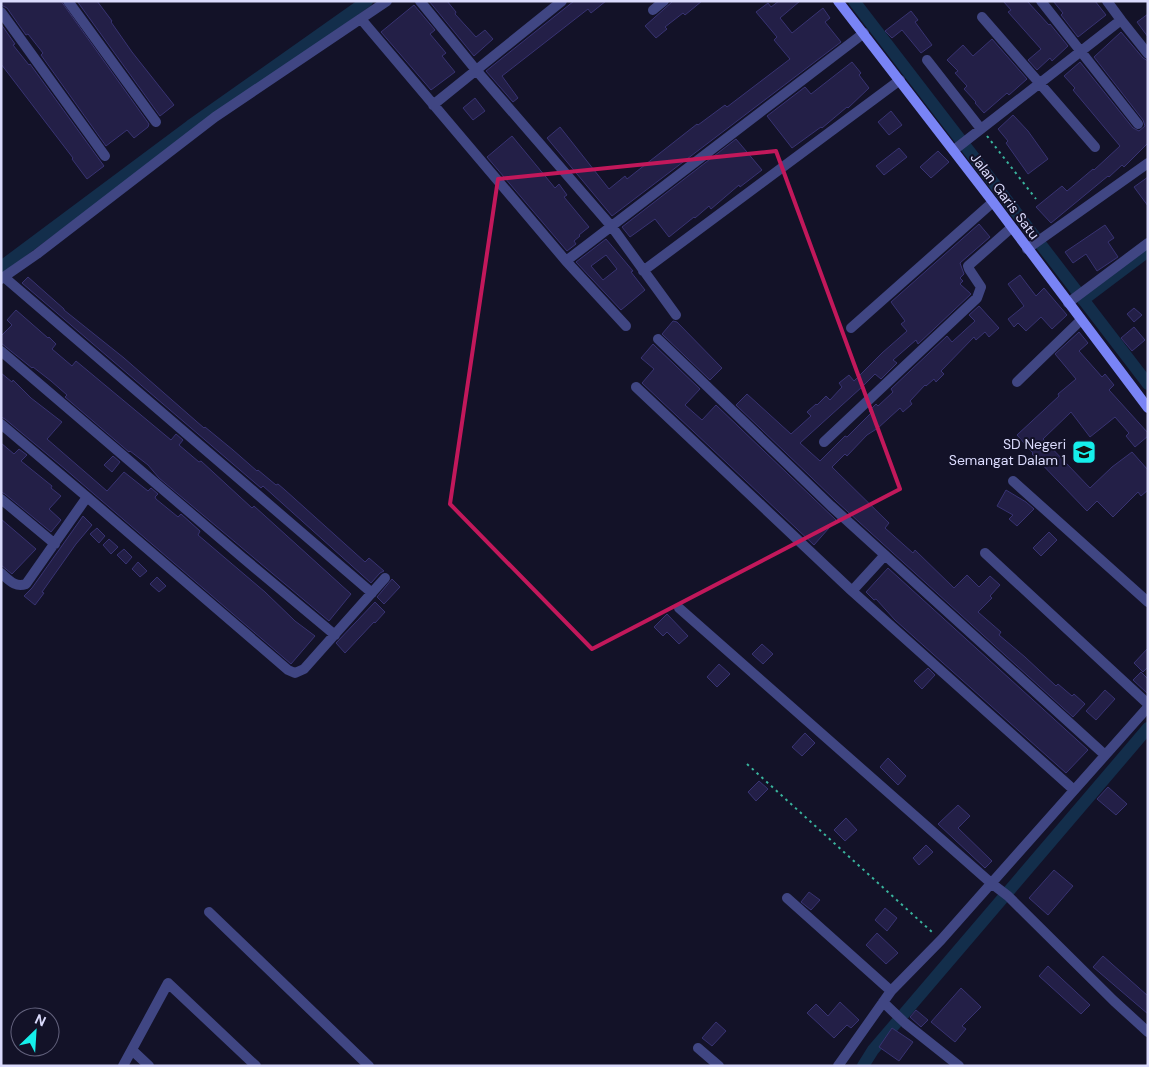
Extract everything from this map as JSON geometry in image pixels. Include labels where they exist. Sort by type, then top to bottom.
[{"type":"street","points":[[68,1],[156,122]]},
{"type":"street","points":[[372,593],[2,278],[37,254],[215,117],[387,1]]},
{"type":"street","points":[[420,1],[476,70],[612,227],[676,315]]},
{"type":"street","points":[[433,105],[562,1]]},
{"type":"street","points":[[653,10],[664,1]]},
{"type":"street","name":"Jalan Garis Satu","points":[[838,1],[956,148],[1011,228],[1030,247],[1071,301],[1081,320],[1148,408]]},
{"type":"street","points":[[1041,1],[1138,124]]},
{"type":"street","points":[[1107,1],[1148,54]]},
{"type":"street","points":[[1,12],[106,156]]},
{"type":"street","points":[[982,17],[1096,147]]},
{"type":"street","points":[[361,19],[566,261],[626,326]]},
{"type":"street","points":[[956,148],[1081,53],[1121,20]]},
{"type":"street","points":[[566,261],[864,34]]},
{"type":"street","points":[[927,60],[978,132]]},
{"type":"street","points":[[643,271],[900,80]]},
{"type":"street","points":[[1030,247],[1148,163]]},
{"type":"street","points":[[851,328],[993,202]]},
{"type":"street","points":[[824,442],[977,298],[981,287],[968,266],[1011,228]]},
{"type":"street","points":[[1071,301],[1148,243]]},
{"type":"street","points":[[1017,382],[1081,320]]},
{"type":"street","points":[[658,340],[885,555],[1106,755]]},
{"type":"street","points":[[1,351],[242,558],[335,634]]},
{"type":"street","points":[[636,387],[852,590],[1074,790]]},
{"type":"street","points":[[1,424],[291,672],[299,673],[304,670],[385,578]]},
{"type":"street","points":[[1013,481],[1148,602]]},
{"type":"street","points":[[1,573],[13,584],[26,584],[87,497]]},
{"type":"street","points":[[1,499],[55,544]]},
{"type":"street","points":[[838,1066],[891,991],[993,884],[1148,706],[985,554]]},
{"type":"street","points":[[852,590],[885,555]]},
{"type":"street","points":[[679,608],[1008,896],[1148,1032]]},
{"type":"street","points":[[788,898],[891,991]]},
{"type":"street","points":[[209,912],[369,1066]]},
{"type":"street","points":[[123,1066],[168,983],[256,1066]]},
{"type":"street","points":[[884,1002],[904,1023],[959,1066]]},
{"type":"street","points":[[698,1048],[719,1066]]},
{"type":"street","points":[[132,1050],[150,1066]]},
{"type":"path","points":[[978,132],[1036,199]]},
{"type":"path","points":[[747,764],[941,940]]},
{"type":"highlighted area","points":[[776,151],[900,489],[592,649],[450,504],[498,179]]},
{"type":"building","points":[[1,1],[61,1],[149,124],[148,127],[134,138],[127,130],[106,146],[41,55],[43,53],[28,34],[26,35],[7,8],[1,5]]},
{"type":"building","points":[[77,1],[97,1],[132,52],[174,105],[160,116]]},
{"type":"building","points":[[429,1],[447,1],[456,12],[455,14],[476,37],[485,30],[493,39],[474,56]]},
{"type":"building","points":[[574,1],[606,1],[591,13],[588,9],[502,76],[518,98],[513,102],[486,71]]},
{"type":"building","points":[[673,1],[702,1],[685,15],[683,13],[665,27],[667,29],[656,38],[645,26]]},
{"type":"building","points":[[779,1],[800,1],[780,18],[792,33],[823,8],[830,18],[825,22],[841,42],[612,216],[547,138],[560,127],[609,189],[625,176],[627,179],[697,124],[725,105],[727,107],[790,59],[774,40],[777,37],[756,12],[768,3],[771,7]]},
{"type":"building","points":[[1003,1],[1027,1],[1050,24],[1068,46],[1052,61],[1050,58],[1037,70],[1028,60],[1041,49],[1008,12],[1011,10]]},
{"type":"building","points":[[1053,1],[1095,1],[1106,15],[1078,37]]},
{"type":"building","points":[[414,5],[435,30],[430,34],[446,53],[442,56],[455,72],[431,90],[381,32]]},
{"type":"building","points":[[911,11],[918,20],[915,22],[932,45],[921,53],[902,30],[892,38],[885,31]]},
{"type":"building","points":[[1148,14],[1148,37],[1137,22]]},
{"type":"building","points":[[1,24],[15,44],[13,45],[30,64],[104,166],[87,179],[1,64]]},
{"type":"building","points":[[1121,32],[1143,58],[1148,61],[1148,143],[1124,167],[1122,165],[1051,223],[1036,207],[1062,186],[1067,191],[1120,146],[1073,90],[1075,88],[1064,76],[1080,62],[1133,128],[1139,131],[1145,126],[1143,120],[1094,57]]},
{"type":"building","points":[[992,39],[1027,79],[984,113],[964,89],[967,86],[955,73],[958,71],[947,60],[963,45],[973,56]]},
{"type":"building","points":[[852,62],[861,73],[859,75],[869,88],[848,108],[792,148],[767,116],[805,87],[811,94]]},
{"type":"building","points":[[475,98],[485,111],[473,120],[463,108]]},
{"type":"building","points":[[891,111],[902,125],[889,135],[878,122]]},
{"type":"building","points":[[1013,115],[1028,131],[1048,159],[1028,174],[1006,143],[1008,141],[998,129]]},
{"type":"building","points":[[512,136],[555,188],[559,184],[567,195],[564,197],[589,227],[579,235],[574,241],[576,244],[567,251],[487,157]]},
{"type":"building","points":[[736,139],[762,170],[740,187],[739,185],[711,209],[709,206],[669,237],[655,219],[630,237],[622,227]]},
{"type":"building","points":[[899,148],[907,157],[884,175],[876,166]]},
{"type":"building","points":[[938,151],[949,162],[931,178],[920,167]]},
{"type":"building","points":[[1148,177],[1148,206],[1134,187]]},
{"type":"building","points":[[979,224],[990,237],[960,263],[964,274],[960,278],[963,281],[960,284],[971,294],[918,344],[916,340],[893,360],[897,363],[881,379],[875,374],[800,443],[820,461],[871,413],[869,411],[876,404],[878,406],[893,392],[891,389],[947,336],[952,342],[975,321],[969,315],[979,306],[999,328],[989,337],[985,332],[976,340],[974,337],[941,371],[944,374],[936,382],[934,379],[925,385],[910,401],[912,404],[903,412],[900,408],[878,428],[867,435],[847,456],[845,454],[832,467],[889,523],[885,528],[913,553],[915,550],[954,588],[967,575],[979,587],[990,576],[1000,585],[990,596],[992,598],[978,612],[1001,632],[999,635],[1056,686],[1058,684],[1085,704],[1073,717],[836,501],[736,405],[747,394],[791,434],[811,416],[807,412],[816,404],[826,396],[830,400],[842,387],[839,383],[849,375],[854,381],[907,331],[901,324],[905,321],[891,302]]},
{"type":"building","points":[[1105,225],[1114,238],[1108,242],[1118,257],[1097,271],[1086,254],[1073,263],[1065,252]]},
{"type":"building","points":[[606,239],[633,271],[631,272],[645,290],[621,310],[576,262]],"holes":[[[606,255],[617,269],[603,280],[591,266]]]},
{"type":"building","points":[[1020,275],[1036,296],[1044,288],[1067,315],[1052,329],[1041,317],[1026,331],[1018,323],[1014,327],[1008,319],[1024,306],[1008,284]]},
{"type":"building","points":[[28,277],[64,310],[124,358],[204,428],[257,471],[276,485],[278,484],[365,562],[369,558],[384,571],[371,583],[263,486],[261,488],[22,283]]},
{"type":"building","points":[[1134,308],[1142,315],[1134,322],[1127,314]]},
{"type":"building","points":[[16,310],[56,344],[52,349],[72,366],[76,361],[171,440],[176,434],[183,440],[179,445],[199,462],[201,461],[252,508],[254,506],[351,594],[329,621],[159,478],[148,465],[129,452],[65,397],[67,395],[51,381],[1,343],[1,336],[12,325],[7,320]]},
{"type":"building","points":[[673,321],[677,322],[722,368],[710,380],[662,334]]},
{"type":"building","points":[[1134,327],[1145,340],[1132,351],[1121,338]]},
{"type":"building","points":[[1079,332],[1088,343],[1079,351],[1102,377],[1105,374],[1114,385],[1109,390],[1148,433],[1148,436],[1135,447],[1126,436],[1129,433],[1115,417],[1090,437],[1071,412],[1043,439],[1090,488],[1112,467],[1132,452],[1148,470],[1148,490],[1141,496],[1138,492],[1113,517],[1097,501],[1087,511],[1032,454],[1017,435],[1059,396],[1058,394],[1076,379],[1055,354]]},
{"type":"building","points":[[653,344],[700,389],[685,405],[702,420],[716,405],[836,520],[814,545],[642,383],[654,369],[641,358]]},
{"type":"building","points":[[1,373],[12,382],[13,380],[31,398],[62,422],[47,439],[107,491],[124,472],[148,491],[151,488],[158,494],[155,497],[156,499],[178,517],[181,514],[200,531],[198,535],[265,592],[295,621],[315,636],[291,664],[65,469],[1,417]]},
{"type":"building","points":[[1,443],[14,454],[19,449],[27,455],[21,461],[52,486],[51,488],[61,496],[49,509],[61,520],[51,532],[1,492]]},
{"type":"building","points":[[113,456],[120,462],[112,472],[104,465]]},
{"type":"building","points":[[1006,490],[1034,509],[1017,526],[1009,519],[1013,515],[997,506]]},
{"type":"building","points":[[83,516],[92,525],[76,544],[35,605],[24,596],[32,588]]},
{"type":"building","points":[[1,519],[36,549],[12,574],[1,565]]},
{"type":"building","points":[[97,528],[105,536],[99,543],[90,534]]},
{"type":"building","points":[[1049,532],[1057,540],[1041,556],[1033,548]]},
{"type":"building","points":[[109,539],[118,547],[111,554],[103,545]]},
{"type":"building","points":[[124,549],[132,557],[126,564],[117,555]]},
{"type":"building","points":[[138,562],[147,571],[140,577],[132,569]]},
{"type":"building","points":[[888,568],[1088,750],[1066,773],[895,620],[876,599],[874,600],[866,592]]},
{"type":"building","points":[[157,577],[166,586],[159,592],[150,584]]},
{"type":"building","points":[[392,579],[400,587],[384,604],[377,597]]},
{"type":"building","points":[[375,602],[385,612],[345,653],[336,643]]},
{"type":"building","points":[[667,614],[688,636],[679,644],[667,632],[663,636],[654,627]]},
{"type":"building","points":[[762,644],[773,654],[763,664],[752,654]]},
{"type":"building","points":[[1148,648],[1148,667],[1143,672],[1134,663]]},
{"type":"building","points":[[719,664],[730,674],[717,687],[707,677]]},
{"type":"building","points":[[928,668],[935,675],[922,689],[914,681]]},
{"type":"building","points":[[1141,672],[1148,679],[1148,694],[1133,680]]},
{"type":"building","points":[[1105,690],[1115,699],[1096,720],[1086,711]]},
{"type":"building","points":[[805,733],[815,743],[802,756],[792,747]]},
{"type":"building","points":[[888,758],[906,776],[898,785],[880,767]]},
{"type":"building","points":[[759,781],[768,789],[756,801],[748,792]]},
{"type":"building","points":[[1108,787],[1127,804],[1116,815],[1097,799]]},
{"type":"building","points":[[958,805],[970,816],[958,828],[992,861],[985,868],[938,824]]},
{"type":"building","points":[[846,818],[857,830],[845,841],[834,830]]},
{"type":"building","points":[[926,845],[933,852],[919,865],[913,858]]},
{"type":"building","points":[[1054,870],[1073,886],[1048,915],[1029,898]]},
{"type":"building","points":[[809,892],[820,900],[811,910],[801,902]]},
{"type":"building","points":[[885,908],[897,918],[887,931],[875,920]]},
{"type":"building","points":[[877,933],[898,953],[886,964],[866,945]]},
{"type":"building","points":[[1103,956],[1148,996],[1148,1014],[1093,967]]},
{"type":"building","points":[[1048,966],[1090,1005],[1081,1014],[1039,976]]},
{"type":"building","points":[[961,988],[981,1007],[962,1026],[966,1029],[955,1042],[931,1022]]},
{"type":"building","points":[[840,1002],[859,1020],[851,1028],[847,1025],[834,1038],[807,1013],[816,1004],[828,1016]]},
{"type":"building","points":[[916,1010],[928,1020],[921,1027],[910,1017]]},
{"type":"building","points":[[716,1022],[726,1031],[712,1046],[702,1038]]},
{"type":"building","points":[[892,1028],[913,1042],[899,1061],[879,1047]]},
{"type":"waterway","points":[[1,267],[190,126],[367,1]]},
{"type":"waterway","points":[[854,1],[1148,384]]},
{"type":"waterway","points":[[1083,300],[1148,251]]},
{"type":"waterway","points":[[863,1066],[873,1050],[1148,728]]},
{"type":"place","name":"SD Negeri Semangat Dalam 1","points":[[1084,452]]}]
